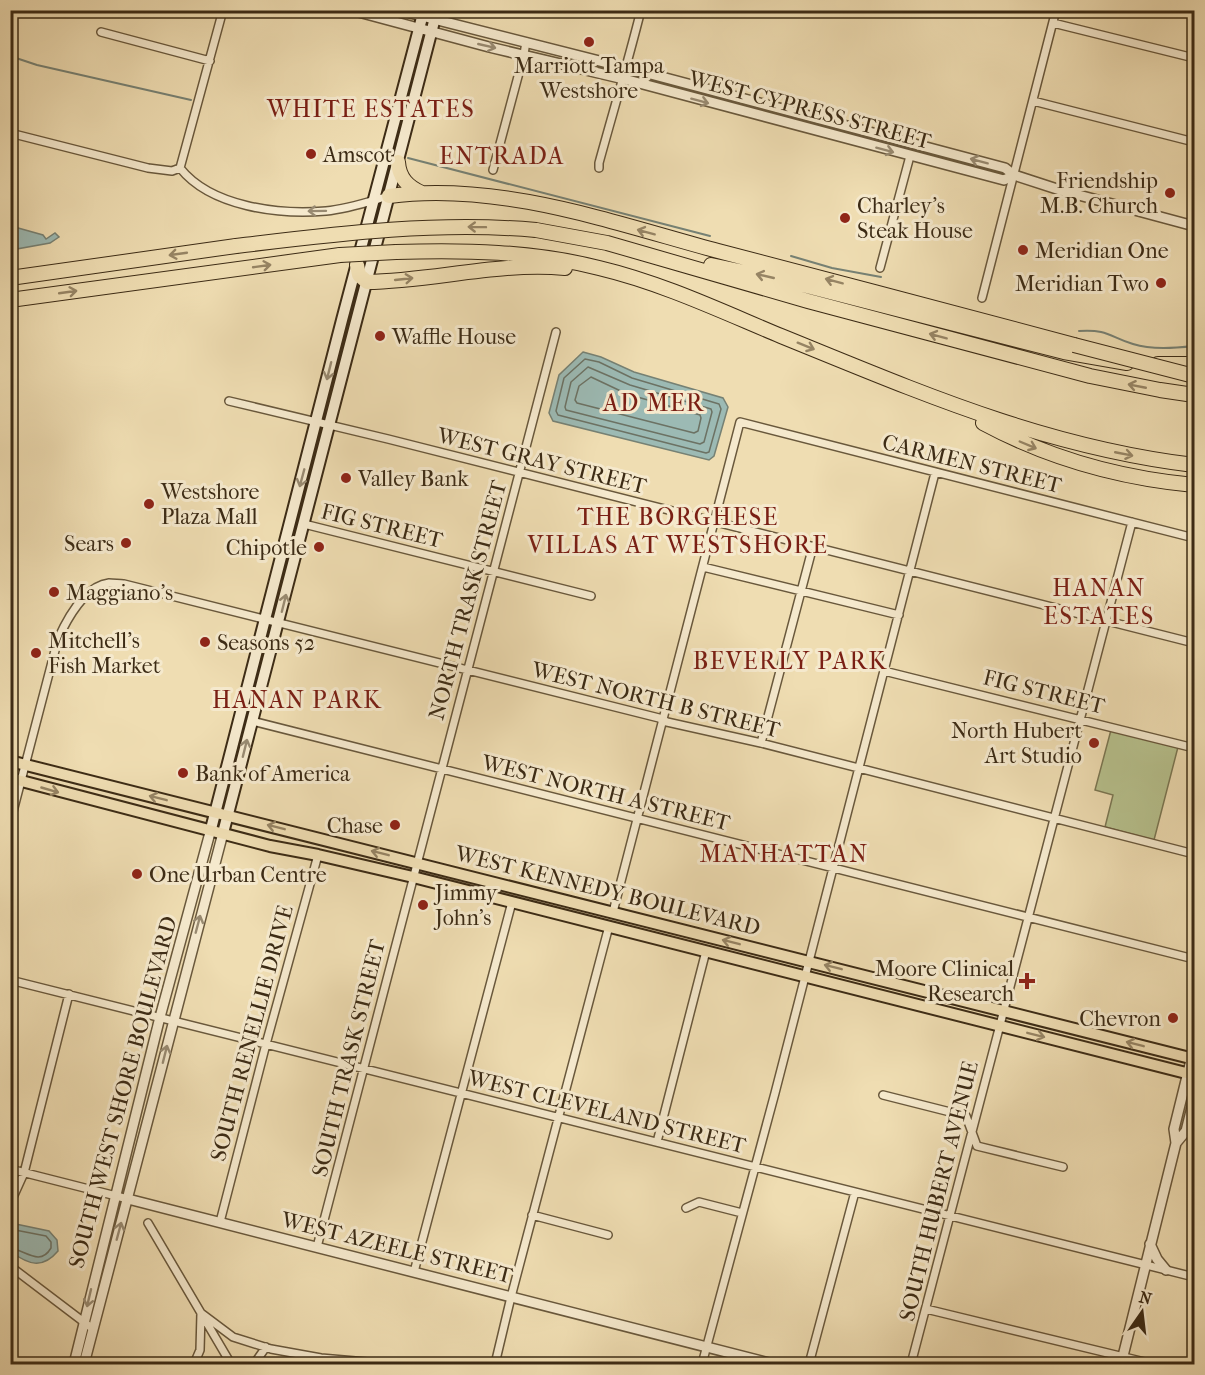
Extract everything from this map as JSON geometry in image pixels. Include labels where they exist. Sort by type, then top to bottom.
[{"type":"highway","points":[[398,162],[399,172],[404,181],[424,194]]},
{"type":"highway","points":[[389,196],[424,194],[480,196],[565,210],[1194,376]]},
{"type":"highway","points":[[10,277],[236,246],[347,234],[422,228],[488,227],[536,231],[578,237],[623,248],[808,301],[1090,376],[1151,389],[1194,395]]},
{"type":"highway","points":[[623,248],[769,277],[1086,357],[1127,363],[1194,364]]},
{"type":"highway","points":[[10,300],[340,255],[470,250],[550,257],[623,274],[674,292],[938,400],[1011,425],[1128,455],[1194,465]]},
{"type":"highway","points":[[357,266],[359,275],[367,282],[499,268],[546,267],[622,277],[674,292]]},
{"type":"highway","points":[[938,400],[1023,443],[1068,461],[1120,475],[1194,485]]},
{"type":"main road","points":[[211,829],[423,14]]},
{"type":"main road","points":[[223,833],[435,15]]},
{"type":"main road","name":"WEST KENNEDY BOULEVARD","points":[[10,761],[1004,1011],[1194,1055]]},
{"type":"main road","name":"WEST KENNEDY BOULEVARD","points":[[16,780],[270,846],[412,877],[1191,1074]]},
{"type":"main road","points":[[551,912],[574,912],[608,920],[613,912]]},
{"type":"main road","points":[[609,926],[614,920],[647,926],[662,924]]},
{"type":"street","points":[[11,19],[13,10]]},
{"type":"street","points":[[180,168],[222,10]]},
{"type":"street","name":"WEST CYPRESS STREET","points":[[351,10],[624,79],[1004,180],[1014,175]]},
{"type":"street","name":"WEST CYPRESS STREET","points":[[399,10],[435,15],[526,42],[1005,168],[1014,175],[1089,198],[1194,225]]},
{"type":"street","points":[[599,168],[641,10]]},
{"type":"street","points":[[982,298],[1056,10]]},
{"type":"street","points":[[1053,23],[1194,58]]},
{"type":"street","points":[[101,32],[210,61]]},
{"type":"street","points":[[493,170],[526,42]]},
{"type":"street","points":[[1033,101],[1194,142]]},
{"type":"street","points":[[10,133],[148,168],[172,171],[180,168]]},
{"type":"street","points":[[879,268],[910,156],[925,147]]},
{"type":"street","points":[[180,168],[205,189],[246,205],[319,212],[347,208],[389,196]]},
{"type":"street","name":"NORTH TRASK STREET","points":[[412,877],[556,332]]},
{"type":"street","name":"WEST GRAY STREET","points":[[229,401],[1194,642]]},
{"type":"street","name":"CARMEN STREET","points":[[715,521],[740,423],[1194,538]]},
{"type":"street","points":[[702,1365],[935,473]]},
{"type":"street","points":[[613,912],[715,521]]},
{"type":"street","name":"SOUTH HUBERT AVENUE","points":[[911,1365],[1132,522]]},
{"type":"street","name":"FIG STREET","points":[[304,524],[591,596]]},
{"type":"street","points":[[761,743],[813,546]]},
{"type":"street","points":[[703,567],[899,615]]},
{"type":"street","name":"WEST NORTH B STREET","points":[[25,765],[58,639],[64,625],[83,599],[94,589],[108,583],[124,584],[1194,854]]},
{"type":"street","name":"FIG STREET","points":[[884,671],[1194,748]]},
{"type":"street","name":"WEST NORTH A STREET","points":[[252,721],[1194,959]]},
{"type":"street","points":[[10,823],[16,780],[25,765]]},
{"type":"street","name":"SOUTH WEST SHORE BOULEVARD","points":[[74,1365],[160,1017],[211,829]]},
{"type":"street","name":"SOUTH WEST SHORE BOULEVARD","points":[[84,1365],[223,833]]},
{"type":"street","name":"SOUTH RENELLIE DRIVE","points":[[220,1222],[318,855]]},
{"type":"street","name":"SOUTH TRASK STREET","points":[[317,1247],[412,877]]},
{"type":"street","points":[[414,1272],[512,902]]},
{"type":"street","points":[[495,1365],[532,1215],[609,926]]},
{"type":"street","points":[[657,1142],[706,951]]},
{"type":"street","name":"WEST CLEVELAND STREET","points":[[10,980],[1194,1277]]},
{"type":"street","points":[[10,1204],[24,1173],[69,994]]},
{"type":"street","points":[[1122,1361],[1176,1143],[1174,1129],[1191,1074],[1194,1055]]},
{"type":"street","points":[[883,1095],[966,1116],[977,1146],[1064,1167]]},
{"type":"street","points":[[1176,1143],[1186,1131],[1194,1099]]},
{"type":"street","name":"WEST AZEELE STREET","points":[[10,1169],[773,1365]]},
{"type":"street","points":[[809,1365],[855,1192]]},
{"type":"street","points":[[686,1208],[699,1203],[742,1213]]},
{"type":"street","points":[[532,1215],[608,1235]]},
{"type":"street","points":[[148,1223],[231,1365]]},
{"type":"street","points":[[1150,1244],[1156,1259],[1166,1270]]},
{"type":"street","points":[[10,1266],[93,1329]]},
{"type":"street","points":[[926,1308],[1122,1361],[1153,1365]]},
{"type":"street","points":[[201,1313],[233,1337],[266,1347],[321,1358],[390,1365]]},
{"type":"street","points":[[194,1365],[200,1350],[201,1313]]},
{"type":"street","points":[[254,1365],[266,1347]]},
{"type":"green space","points":[[1111,730],[1178,747],[1154,840],[1105,827],[1113,795],[1095,790]]},
{"type":"water","points":[[11,226],[43,235],[46,239],[55,233],[59,237],[50,243],[11,250]]},
{"type":"water","points":[[583,352],[601,357],[634,372],[723,398],[728,407],[714,456],[709,460],[553,421],[549,413],[559,375]]},
{"type":"water","points":[[11,1223],[49,1231],[57,1240],[58,1251],[41,1263],[29,1262],[17,1256],[11,1252]]},
{"type":"waterway","points":[[10,56],[37,65],[191,100]]},
{"type":"waterway","points":[[408,158],[710,236]]},
{"type":"waterway","points":[[791,256],[832,268],[881,277]]},
{"type":"waterway","points":[[1079,331],[1103,332],[1133,344],[1148,347],[1194,346]]},
{"type":"place","name":"Marriott Tampa Westshore","points":[[589,42]]},
{"type":"place","name":"Amscot","points":[[311,154]]},
{"type":"place","name":"Friendship M.B. Church","points":[[1170,193]]},
{"type":"place","name":"Charley's Steak House","points":[[845,218]]},
{"type":"place","name":"Meridian One","points":[[1023,250]]},
{"type":"place","name":"Meridian Two","points":[[1161,283]]},
{"type":"place","name":"Waffle House","points":[[380,336]]},
{"type":"place","name":"Valley Bank","points":[[346,478]]},
{"type":"place","name":"Westshore Plaza Mall","points":[[149,504]]},
{"type":"place","name":"Sears","points":[[126,543]]},
{"type":"place","name":"Chipotle","points":[[319,547]]},
{"type":"place","name":"Maggiano's","points":[[54,592]]},
{"type":"place","name":"Seasons 52","points":[[205,642]]},
{"type":"place","name":"Mitchell's Fish Market","points":[[36,653]]},
{"type":"place","name":"North Hubert Art Studio","points":[[1094,743]]},
{"type":"place","name":"Bank of America","points":[[183,773]]},
{"type":"place","name":"Chase","points":[[395,825]]},
{"type":"place","name":"One Urban Centre","points":[[137,874]]},
{"type":"place","name":"Jimmy John's","points":[[423,905]]},
{"type":"place","name":"Moore Clinical Research","points":[[1027,981]]},
{"type":"place","name":"Chevron","points":[[1173,1018]]},
{"type":"district","name":"WHITE ESTATES","points":[[371,109]]},
{"type":"district","name":"ENTRADA","points":[[502,156]]},
{"type":"district","name":"AD MER","points":[[654,403]]},
{"type":"district","name":"THE BORGHESE VILLAS AT WESTSHORE","points":[[678,531]]},
{"type":"district","name":"HANAN ESTATES","points":[[1099,602]]},
{"type":"district","name":"BEVERLY PARK","points":[[790,661]]},
{"type":"district","name":"HANAN PARK","points":[[297,700]]},
{"type":"district","name":"MANHATTAN","points":[[784,854]]}]
